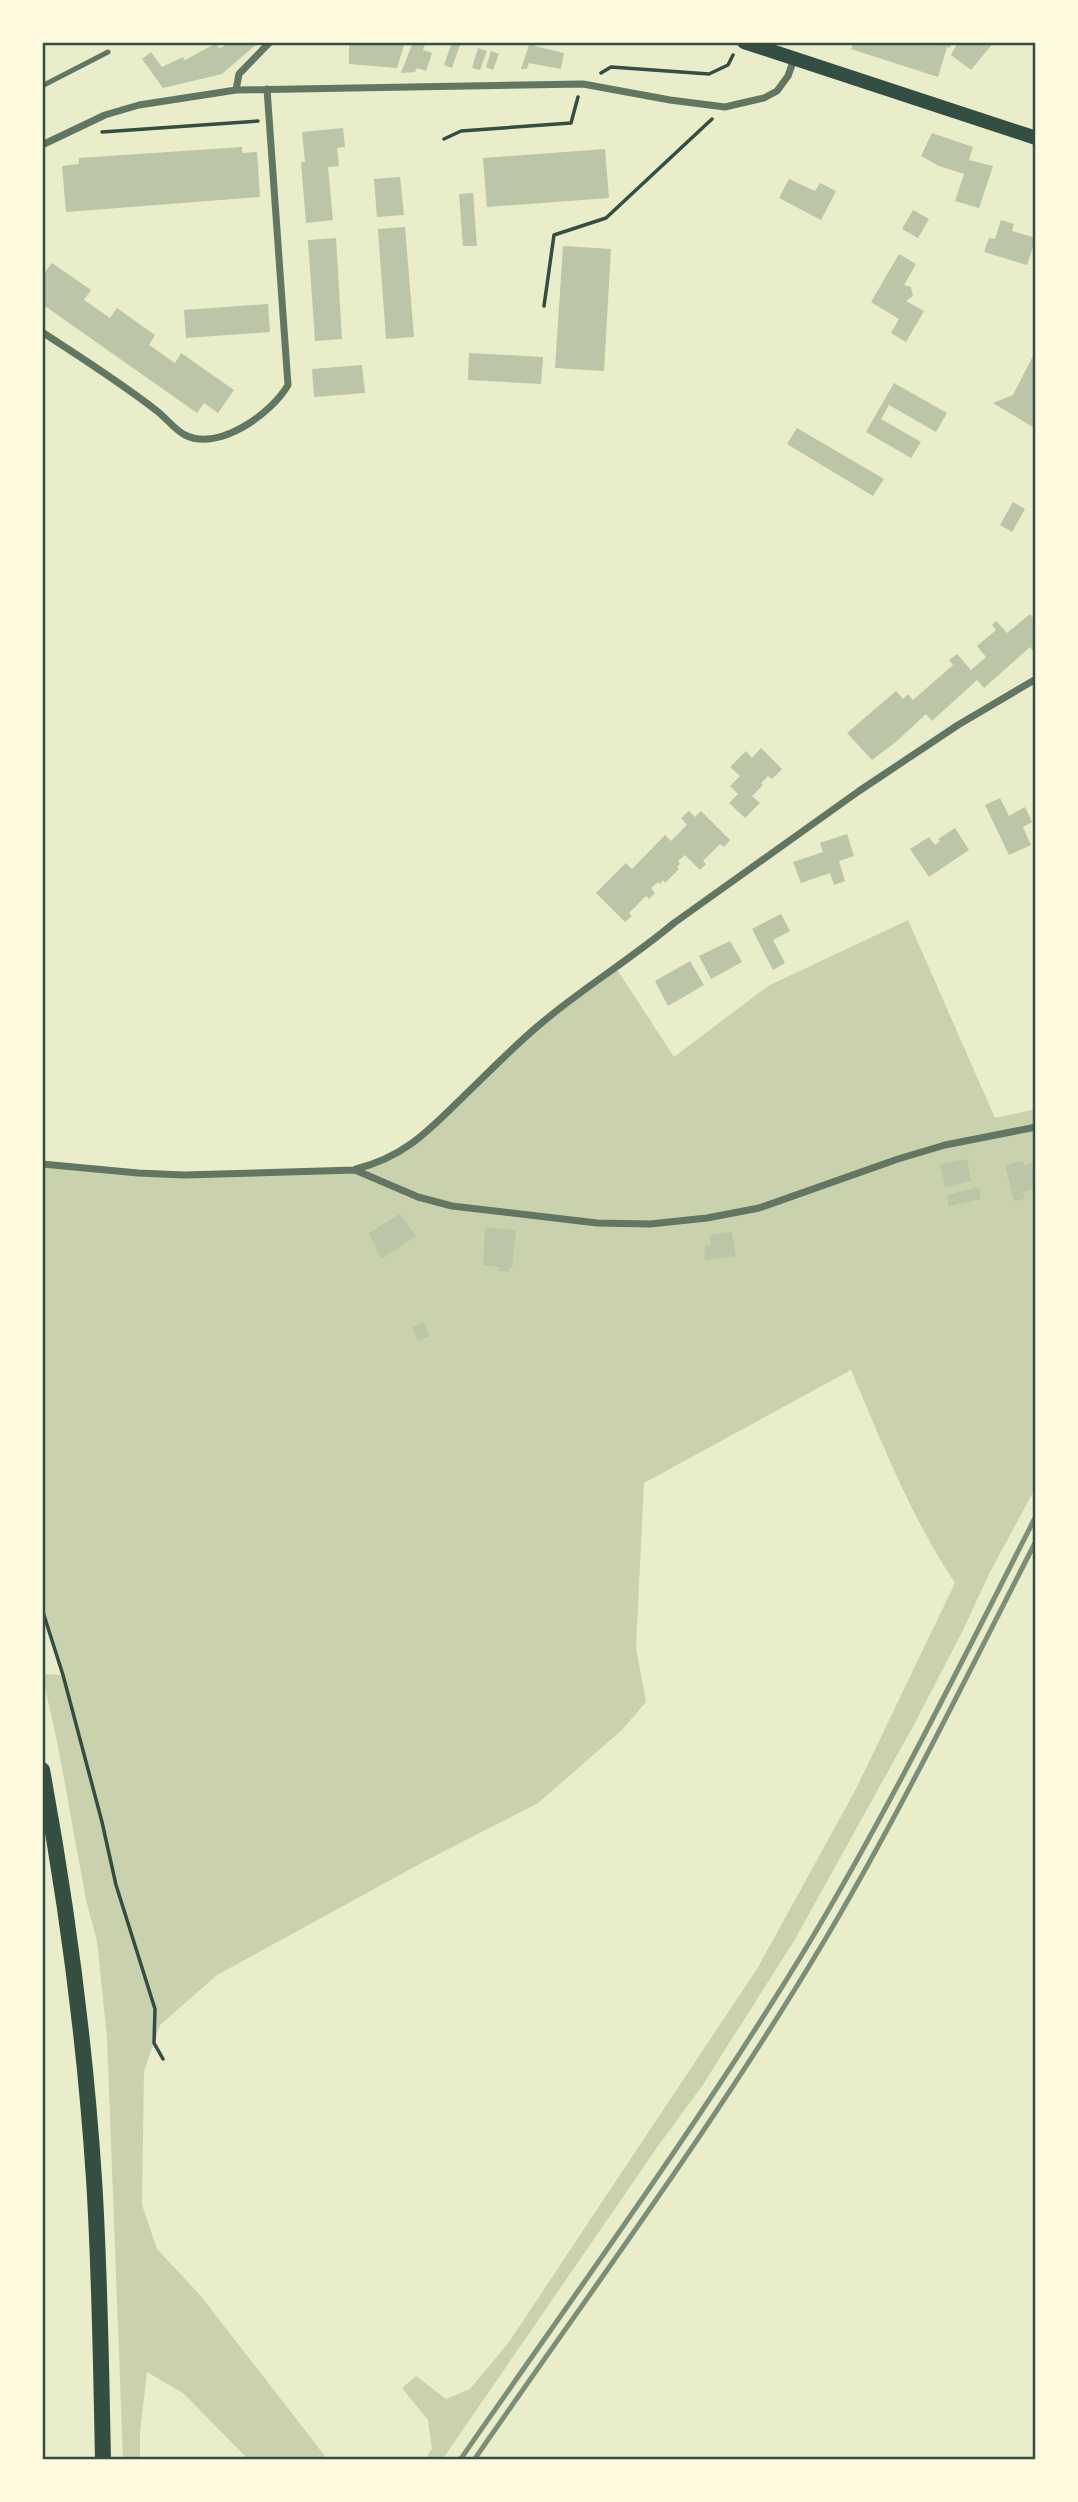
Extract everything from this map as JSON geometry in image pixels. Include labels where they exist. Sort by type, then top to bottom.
[{"type":"main road","points":[[744,42],[1036,138]]},
{"type":"main road","points":[[42,1770],[67,1918],[89,2116],[97,2243],[103,2460]]},
{"type":"street","points":[[236,90],[239,74],[270,42]]},
{"type":"street","points":[[42,145],[106,115],[139,105],[236,90],[583,84],[724,107],[764,98],[777,91],[788,76],[794,59]]},
{"type":"street","points":[[42,332],[156,410],[186,435],[202,439],[238,430],[262,415],[282,396],[288,385],[267,89]]},
{"type":"street","points":[[42,1164],[184,1175],[355,1170],[377,1164],[409,1147],[429,1132],[538,1026],[694,909],[859,791],[958,725],[1036,679]]},
{"type":"street","points":[[355,1170],[418,1197],[452,1206],[597,1223],[650,1224],[707,1218],[759,1208],[945,1145],[1036,1127]]},
{"type":"lane","points":[[42,86],[107,52]]},
{"type":"path","points":[[444,139],[461,131],[571,122],[583,84],[611,67],[709,74],[728,65],[734,54]]},
{"type":"path","points":[[544,306],[554,235],[606,218],[724,107]]},
{"type":"path","points":[[61,135],[270,121]]},
{"type":"path","points":[[42,1609],[70,1700],[116,1885],[155,2009],[154,2043],[163,2059]]},
{"type":"green space","points":[[908,920],[995,1118],[1036,1109],[1036,1487],[990,1572],[916,1721],[794,1941],[702,2086],[442,2460],[425,2460],[432,2449],[428,2420],[402,2388],[416,2376],[446,2399],[470,2389],[509,2342],[757,1969],[856,1789],[955,1583],[911,1506],[851,1370],[644,1483],[636,1647],[646,1702],[622,1730],[538,1803],[427,1860],[217,1975],[160,2025],[144,2071],[142,2205],[157,2249],[200,2295],[328,2460],[249,2460],[183,2393],[147,2372],[140,2432],[140,2460],[123,2460],[107,2037],[97,1941],[86,1900],[42,1674],[63,1675],[42,1609],[42,1164],[138,1173],[355,1170],[392,1157],[429,1132],[538,1026],[616,968],[674,1057],[768,986]]},
{"type":"building","points":[[214,42],[220,48],[224,46],[222,42],[259,42],[222,74],[163,88],[142,59],[151,52],[162,67],[183,57],[185,60]]},
{"type":"building","points":[[349,42],[405,42],[397,68],[349,64]]},
{"type":"building","points":[[413,42],[426,42],[423,50],[432,53],[426,71],[417,68],[415,72],[401,73]]},
{"type":"building","points":[[452,42],[461,42],[452,68],[444,65]]},
{"type":"building","points":[[530,42],[536,42],[535,46],[564,53],[561,69],[529,63],[527,69],[521,69]]},
{"type":"building","points":[[854,42],[917,42],[929,46],[931,42],[951,42],[938,77],[851,49]]},
{"type":"building","points":[[958,42],[994,42],[971,70],[951,55]]},
{"type":"building","points":[[478,48],[487,51],[480,70],[472,68]]},
{"type":"building","points":[[491,51],[499,54],[493,70],[486,67]]},
{"type":"building","points":[[343,128],[345,147],[337,148],[339,166],[328,167],[333,220],[306,223],[301,162],[305,162],[302,132]]},
{"type":"building","points":[[932,133],[973,147],[969,160],[993,166],[979,208],[955,201],[964,174],[939,166],[921,156]]},
{"type":"building","points":[[242,147],[242,153],[257,152],[260,197],[66,212],[62,166],[79,164],[79,158]]},
{"type":"building","points":[[605,149],[609,198],[487,207],[483,158]]},
{"type":"building","points":[[400,177],[404,215],[377,217],[374,179]]},
{"type":"building","points":[[789,179],[815,191],[820,183],[836,191],[821,220],[779,198]]},
{"type":"building","points":[[473,193],[477,246],[463,246],[459,194]]},
{"type":"building","points":[[913,210],[929,219],[918,238],[902,229]]},
{"type":"building","points":[[1001,220],[1014,224],[1012,231],[1036,238],[1027,265],[984,252],[989,238],[995,239]]},
{"type":"building","points":[[405,227],[414,337],[386,339],[378,229]]},
{"type":"building","points":[[336,238],[342,339],[315,341],[308,240]]},
{"type":"building","points":[[563,246],[611,249],[604,371],[555,368]]},
{"type":"building","points":[[899,254],[916,264],[904,285],[911,287],[913,296],[906,301],[924,311],[906,342],[891,333],[899,319],[871,302]]},
{"type":"building","points":[[52,263],[91,290],[84,300],[110,318],[117,308],[155,335],[149,345],[175,363],[181,353],[234,390],[218,413],[204,403],[197,413],[42,304],[42,270],[45,272]]},
{"type":"building","points":[[268,304],[270,332],[186,338],[184,310]]},
{"type":"building","points":[[469,353],[543,357],[541,384],[468,380]]},
{"type":"building","points":[[1033,356],[1036,357],[1036,429],[993,403],[1013,395]]},
{"type":"building","points":[[362,365],[365,393],[314,397],[312,369]]},
{"type":"building","points":[[894,383],[947,413],[936,432],[889,405],[881,419],[921,442],[911,458],[866,432]]},
{"type":"building","points":[[797,428],[884,479],[873,496],[787,444]]},
{"type":"building","points":[[1013,502],[1025,509],[1012,532],[1000,525]]},
{"type":"building","points":[[1030,614],[1036,621],[1036,648],[1033,651],[1030,647],[984,688],[977,680],[932,721],[926,714],[872,760],[847,733],[896,691],[903,699],[908,694],[913,700],[953,665],[949,660],[957,654],[971,670],[986,657],[977,646],[996,630],[992,625],[996,621],[1007,633]]},
{"type":"building","points":[[761,748],[782,769],[772,779],[768,776],[761,783],[763,785],[752,796],[760,803],[745,818],[729,803],[738,794],[730,786],[740,776],[730,767],[746,751],[752,758]]},
{"type":"building","points":[[1000,798],[1009,816],[1025,807],[1032,822],[1023,827],[1031,845],[1009,855],[985,805]]},
{"type":"building","points":[[689,811],[695,817],[701,811],[730,840],[724,847],[720,844],[703,861],[706,864],[700,870],[685,855],[678,861],[679,869],[665,883],[663,880],[651,888],[655,893],[649,899],[646,896],[629,913],[632,916],[625,922],[596,893],[626,863],[632,869],[665,835],[671,841],[687,825],[681,818]]},
{"type":"building","points":[[955,828],[969,850],[929,877],[910,849],[929,837],[935,845],[940,841],[938,839]]},
{"type":"building","points":[[847,834],[854,856],[839,861],[845,881],[834,885],[830,873],[801,883],[793,862],[823,852],[820,843]]},
{"type":"building","points":[[781,914],[790,931],[773,940],[785,963],[773,970],[752,929]]},
{"type":"building","points":[[730,941],[742,962],[711,979],[699,956]]},
{"type":"building","points":[[690,961],[704,985],[668,1006],[655,981]]},
{"type":"building","points":[[967,1159],[971,1181],[945,1187],[940,1164]]},
{"type":"building","points":[[1023,1161],[1024,1165],[1036,1162],[1036,1189],[1023,1192],[1025,1199],[1014,1201],[1005,1165]]},
{"type":"building","points":[[979,1187],[981,1199],[949,1206],[947,1195]]},
{"type":"building","points":[[400,1214],[416,1236],[381,1259],[369,1233]]},
{"type":"building","points":[[485,1227],[516,1230],[512,1268],[509,1268],[509,1272],[499,1271],[499,1267],[483,1265]]},
{"type":"building","points":[[732,1232],[736,1256],[705,1260],[704,1246],[711,1245],[710,1235]]},
{"type":"building","points":[[423,1322],[430,1336],[418,1341],[412,1327]]},
{"type":"railway","points":[[460,2460],[680,2143],[806,1948],[896,1788],[1036,1516]]},
{"type":"railway","points":[[474,2460],[693,2146],[817,1953],[903,1801],[1036,1541]]}]
